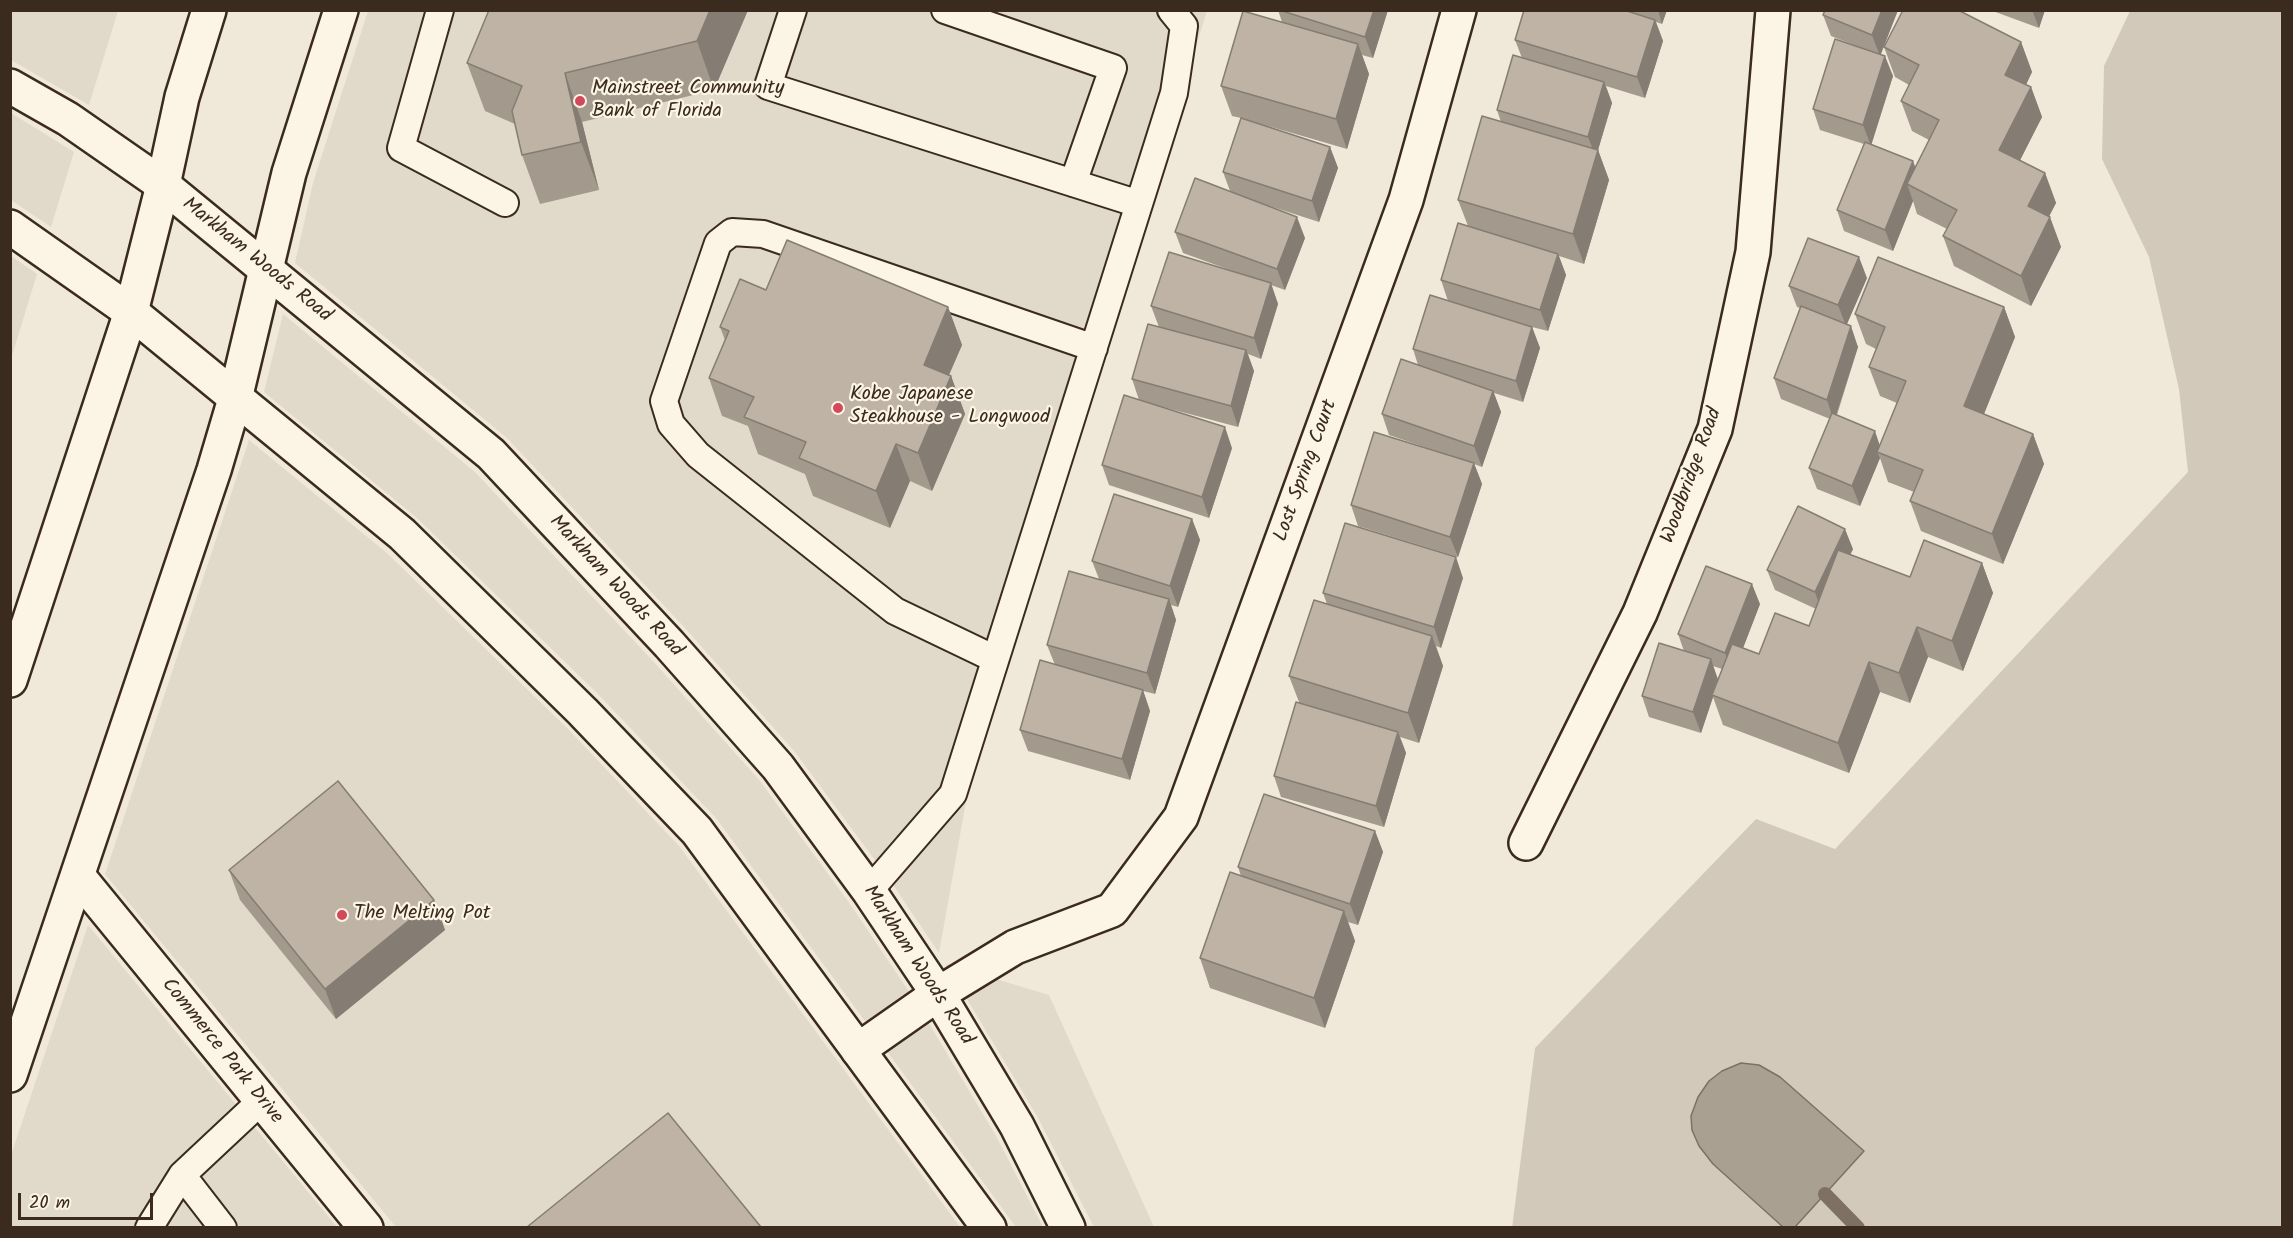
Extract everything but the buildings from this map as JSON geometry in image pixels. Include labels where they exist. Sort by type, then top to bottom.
[{"type":"main road","points":[[10,680],[130,312],[163,185],[182,97],[209,10]]},
{"type":"main road","points":[[10,1076],[235,399],[289,173],[341,10]]},
{"type":"main road","name":"Lost Spring Court","points":[[938,993],[1015,947],[1112,910],[1182,817],[1406,200],[1459,10]]},
{"type":"main road","name":"Woodbridge Road","points":[[1526,843],[1640,613],[1715,429],[1753,252],[1773,10]]},
{"type":"main road","name":"Markham Woods Road","points":[[10,86],[68,119],[163,185],[490,454],[669,644],[770,758],[869,891],[938,993],[1017,1126],[1068,1227]]},
{"type":"main road","points":[[10,227],[130,312],[402,534],[583,712],[697,831],[989,1227]]},
{"type":"main road","name":"Commerce Park Drive","points":[[78,876],[366,1227]]},
{"type":"main road","points":[[858,1050],[938,993]]},
{"type":"lane","points":[[440,10],[401,148],[505,203]]},
{"type":"lane","points":[[793,10],[768,86],[1139,204]]},
{"type":"lane","points":[[945,10],[1113,68],[1073,183]]},
{"type":"lane","points":[[869,891],[953,794],[1174,93],[1184,26],[1171,10]]},
{"type":"lane","points":[[995,659],[896,611],[698,455],[671,424],[664,401],[718,243],[732,232],[763,234],[1094,348]]},
{"type":"lane","points":[[149,1227],[182,1175],[261,1101]]},
{"type":"lane","points":[[182,1175],[223,1227]]},
{"type":"shaded area","points":[[11,10],[118,11],[89,105],[11,60]]},
{"type":"shaded area","points":[[368,11],[1207,11],[973,762],[939,953],[889,879],[795,752],[685,628],[507,438],[295,263],[313,183]]},
{"type":"shaded area","points":[[2130,11],[2282,11],[2282,1227],[1512,1228],[1535,1048],[1756,819],[1835,849],[2188,472],[2179,389],[2149,257],[2102,159],[2104,66]]},
{"type":"shaded area","points":[[11,113],[74,152],[51,227],[11,200]]},
{"type":"shaded area","points":[[11,256],[37,274],[11,359]]},
{"type":"shaded area","points":[[283,314],[475,472],[652,660],[760,781],[850,904],[918,1005],[996,1136],[1043,1227],[1016,1227],[716,818],[598,694],[417,518],[264,392]]},
{"type":"shaded area","points":[[249,440],[387,553],[567,728],[679,846],[960,1227],[396,1227],[105,874]]},
{"type":"shaded area","points":[[88,925],[337,1227],[11,1228],[11,1155]]},
{"type":"shaded area","points":[[946,964],[1049,995],[1154,1227],[1094,1227],[1037,1116]]},
{"type":"shaded area","points":[[1741,1063],[1759,1065],[1780,1077],[1864,1151],[1795,1227],[1783,1227],[1713,1164],[1699,1146],[1692,1130],[1691,1116],[1698,1097],[1709,1081],[1722,1071]]},
{"type":"waterway","points":[[1825,1194],[1858,1228]]},
{"type":"place","name":"Mainstreet Community Bank of Florida","points":[[580,101]]},
{"type":"place","name":"Kobe Japanese Steakhouse - Longwood","points":[[838,408]]},
{"type":"place","name":"The Melting Pot","points":[[342,915]]}]
